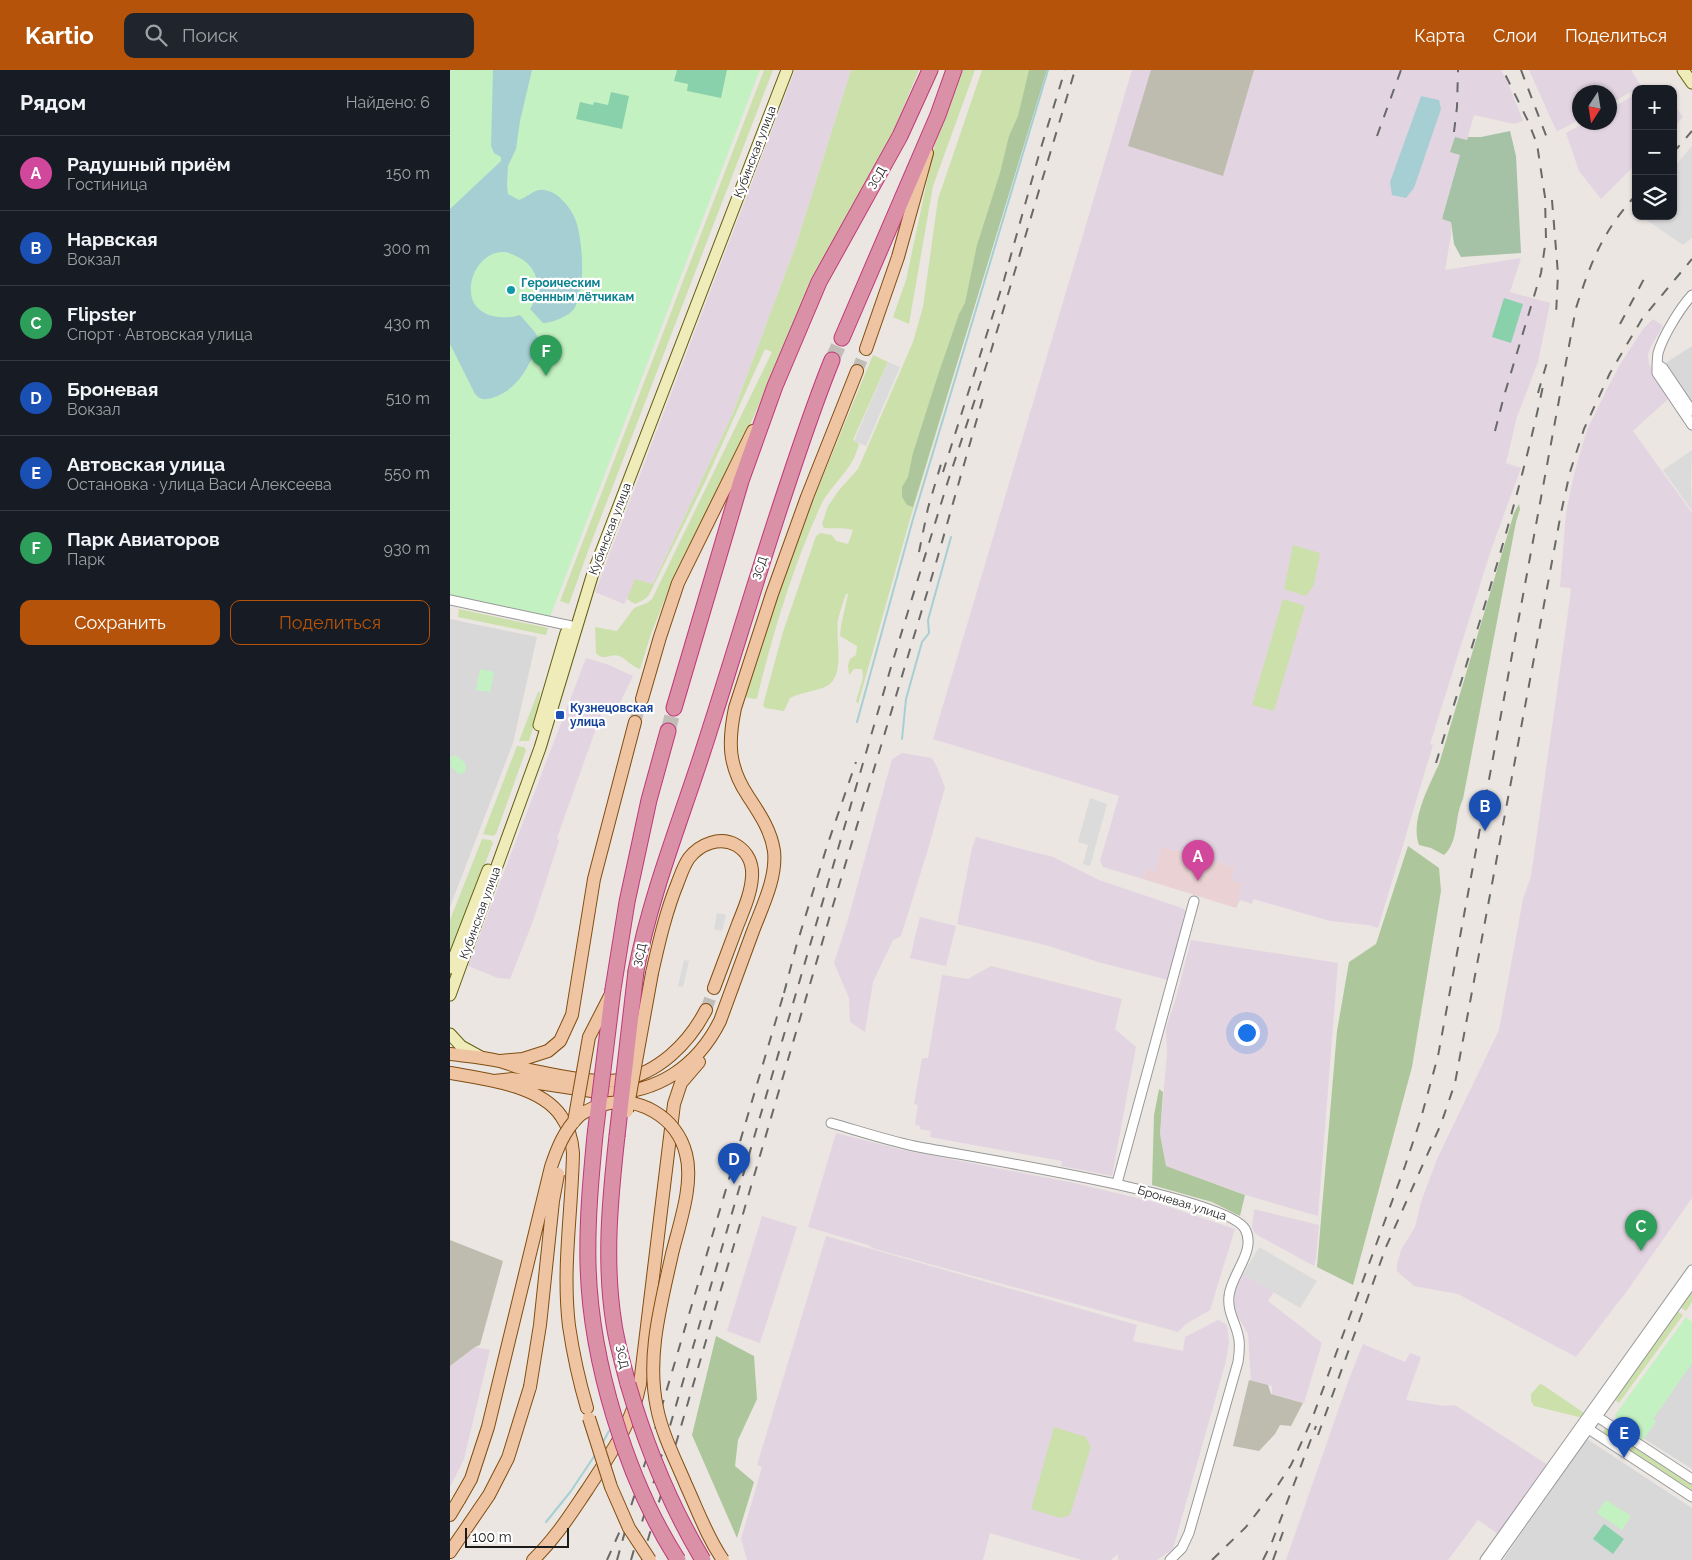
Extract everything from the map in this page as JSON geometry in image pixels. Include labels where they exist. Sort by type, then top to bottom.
[{"type":"highway","name":"ЗСД","points":[[674,708],[741,481],[775,386],[819,282],[900,136],[930,70]]},
{"type":"highway","points":[[842,338],[938,115],[954,70]]},
{"type":"highway","name":"ЗСД","points":[[703,1560],[666,1491],[639,1423],[614,1325],[608,1263],[609,1212],[617,1136],[636,971],[644,934],[766,550],[816,400],[832,360]]},
{"type":"highway","name":"ЗСД","points":[[668,731],[649,800],[627,902],[613,989],[603,1067],[589,1210],[588,1264],[595,1330],[618,1431],[647,1504],[678,1560]]},
{"type":"main road","name":"Кубинская улица","points":[[450,995],[540,748],[586,570],[779,70]]},
{"type":"main road","name":"Кубинская улица","points":[[450,968],[533,746],[572,626],[787,70]]},
{"type":"main road","points":[[1684,70],[1692,83]]},
{"type":"main road","points":[[866,349],[898,257],[938,115]]},
{"type":"main road","points":[[533,1560],[555,1536],[570,1514],[620,1438],[634,1408],[640,1384],[674,1104],[681,1083],[709,1051],[719,1034],[742,973],[773,871],[774,853],[772,838],[739,781],[731,754],[731,727],[740,687],[772,594],[807,497],[857,371]]},
{"type":"main road","points":[[642,699],[678,583],[775,386]]},
{"type":"main road","points":[[500,1061],[523,1059],[548,1051],[560,1041],[572,1015],[594,879],[635,722]]},
{"type":"main road","points":[[617,1136],[626,1120],[652,973],[675,889],[688,859],[697,849],[709,843],[721,841],[732,843],[747,854],[751,862],[752,879],[747,901],[714,988]]},
{"type":"main road","points":[[494,1081],[512,1079],[591,1092],[616,1094],[641,1090],[673,1075],[701,1052],[712,1038],[763,904]]},
{"type":"main road","points":[[450,1552],[489,1495],[508,1458],[530,1387],[540,1325],[555,1186],[572,1133],[589,1038],[613,989]]},
{"type":"main road","points":[[450,1054],[500,1061],[523,1068],[587,1079],[619,1080],[633,1077],[670,1056],[693,1031],[706,1010]]},
{"type":"main road","points":[[450,1034],[461,1046],[483,1058]]},
{"type":"main road","points":[[450,1073],[494,1081],[539,1097],[552,1105],[561,1115],[567,1126],[572,1139],[573,1153],[567,1259],[569,1326],[576,1365],[588,1413],[611,1487],[628,1528],[650,1560]]},
{"type":"main road","points":[[450,1514],[471,1479],[488,1427],[552,1167],[564,1134],[579,1116],[592,1108],[608,1103],[625,1102],[646,1107],[661,1115],[676,1131],[684,1146],[688,1167],[686,1195],[656,1334],[652,1369],[655,1400],[662,1425],[712,1544],[723,1560]]},
{"type":"street","points":[[1692,295],[1680,311],[1660,347],[1657,364],[1657,373],[1692,425]]},
{"type":"street","points":[[1657,364],[1663,368],[1692,411]]},
{"type":"street","points":[[450,600],[572,626]]},
{"type":"street","points":[[1117,1183],[1194,901]]},
{"type":"street","name":"Броневая улица","points":[[831,1123],[914,1146],[1117,1183],[1230,1217],[1242,1224],[1247,1234],[1247,1250],[1232,1284],[1228,1307],[1239,1338],[1238,1362],[1189,1533],[1182,1548],[1170,1560]]},
{"type":"street","points":[[1494,1560],[1692,1270]]},
{"type":"street","points":[[1594,1414],[1692,1283]]},
{"type":"street","points":[[1594,1414],[1692,1479]]},
{"type":"street","points":[[1585,1427],[1692,1497]]},
{"type":"street","points":[[1485,1560],[1585,1427]]},
{"type":"shaded area","points":[[795,70],[851,70],[796,245],[733,413],[653,584],[629,595],[624,604],[595,592]]},
{"type":"shaded area","points":[[1132,70],[1501,70],[1523,121],[1514,124],[1474,115],[1467,140],[1454,137],[1460,155],[1442,219],[1451,222],[1451,235],[1445,270],[1521,258],[1510,292],[1550,303],[1538,362],[1517,417],[1506,463],[1521,468],[1491,550],[1430,744],[1433,745],[1378,928],[1368,925],[1330,921],[1253,899],[1252,904],[1240,900],[1237,902],[1242,884],[1231,880],[1235,867],[1162,847],[1155,872],[1146,869],[1143,879],[1103,867],[1100,861],[1119,796],[933,739]]},
{"type":"shaded area","points":[[1151,70],[1254,70],[1223,176],[1128,146]]},
{"type":"shaded area","points":[[1529,70],[1631,70],[1640,85],[1632,85],[1632,91],[1617,100],[1617,85],[1572,85],[1572,124],[1558,131]]},
{"type":"shaded area","points":[[1632,96],[1632,168],[1601,199],[1579,171],[1566,133],[1572,130],[1617,130],[1617,105]]},
{"type":"shaded area","points":[[1677,109],[1683,117],[1677,123]]},
{"type":"shaded area","points":[[1692,146],[1692,238],[1683,245],[1647,220],[1677,220],[1677,163]]},
{"type":"shaded area","points":[[1653,319],[1663,326],[1651,346],[1648,355],[1649,364],[1668,399],[1633,431],[1692,513],[1692,1198],[1627,1291],[1576,1357],[1458,1294],[1414,1286],[1397,1271],[1397,1265],[1401,1250],[1415,1227],[1421,1202],[1437,1159],[1499,1030],[1523,899],[1531,876],[1567,620],[1571,588],[1560,587],[1566,513],[1574,474],[1587,430],[1607,389],[1643,329]]},
{"type":"shaded area","points":[[1692,346],[1692,406],[1664,364]]},
{"type":"shaded area","points":[[888,362],[900,367],[866,446],[854,441]]},
{"type":"shaded area","points":[[1692,450],[1691,481],[1692,511],[1663,470]]},
{"type":"shaded area","points":[[450,619],[537,637],[513,743],[450,907]]},
{"type":"shaded area","points":[[586,658],[609,665],[633,676],[618,707],[603,709],[557,838],[559,841],[533,921],[510,979],[498,978],[468,966]]},
{"type":"shaded area","points":[[902,753],[932,758],[945,787],[901,936],[893,940],[873,982],[865,1032],[850,1022],[849,998],[834,963],[847,923],[892,759]]},
{"type":"shaded area","points":[[1090,798],[1107,804],[1090,866],[1083,864],[1088,845],[1078,842]]},
{"type":"shaded area","points":[[976,837],[1053,857],[1099,880],[1182,908],[1186,911],[1168,980],[1098,962],[1049,946],[957,924],[972,848]]},
{"type":"shaded area","points":[[1162,846],[1235,867],[1242,884],[1240,900],[1236,908],[1143,879],[1146,869],[1155,871]]},
{"type":"shaded area","points":[[717,913],[726,915],[722,931],[714,929]]},
{"type":"shaded area","points":[[920,917],[956,926],[946,966],[910,958]]},
{"type":"shaded area","points":[[1191,940],[1338,963],[1318,1216],[1252,1197],[1166,1166],[1160,1134],[1167,1053],[1166,1028]]},
{"type":"shaded area","points":[[684,960],[689,961],[683,987],[678,986]]},
{"type":"shaded area","points":[[991,966],[1122,999],[1115,1029],[1136,1047],[1112,1176],[1061,1166],[1062,1161],[930,1137],[931,1131],[920,1129],[920,1126],[915,1125],[918,1105],[914,1104],[922,1058],[928,1058],[942,975],[968,979]]},
{"type":"shaded area","points":[[836,1133],[903,1150],[1074,1183],[1154,1202],[1235,1229],[1210,1310],[1186,1324],[1178,1332],[875,1249],[868,1245],[808,1227]]},
{"type":"shaded area","points":[[1254,1209],[1319,1225],[1314,1266],[1254,1232],[1252,1227]]},
{"type":"shaded area","points":[[762,1216],[797,1227],[760,1343],[727,1331]]},
{"type":"shaded area","points":[[826,1236],[1137,1325],[1133,1341],[1183,1351],[1185,1337],[1218,1320],[1227,1325],[1229,1342],[1226,1361],[1173,1549],[1157,1560],[1118,1560],[1118,1554],[1111,1560],[1082,1560],[990,1533],[983,1560],[747,1560],[741,1539],[762,1467],[757,1465]]},
{"type":"shaded area","points":[[450,1240],[503,1261],[480,1345],[450,1366]]},
{"type":"shaded area","points":[[1259,1247],[1317,1281],[1300,1308],[1243,1274]]},
{"type":"shaded area","points":[[1243,1274],[1274,1292],[1268,1301],[1322,1343],[1304,1403],[1272,1394],[1272,1386],[1251,1381],[1248,1334],[1238,1317],[1234,1305],[1235,1292]]},
{"type":"shaded area","points":[[1363,1344],[1405,1362],[1410,1353],[1421,1357],[1406,1400],[1445,1406],[1455,1405],[1548,1465],[1498,1534],[1478,1520],[1448,1560],[1286,1560]]},
{"type":"shaded area","points":[[475,1347],[490,1350],[464,1459],[450,1487],[450,1366]]},
{"type":"shaded area","points":[[1692,1357],[1692,1469],[1638,1435]]},
{"type":"shaded area","points":[[1249,1380],[1268,1385],[1271,1394],[1303,1403],[1291,1426],[1280,1425],[1275,1434],[1259,1451],[1233,1446]]},
{"type":"shaded area","points":[[1587,1439],[1692,1508],[1692,1560],[1503,1560]]},
{"type":"green space","points":[[450,70],[760,70],[550,617],[450,596]]},
{"type":"green space","points":[[677,70],[727,70],[721,98],[687,91],[688,84],[674,81]]},
{"type":"green space","points":[[764,70],[773,70],[569,604],[560,601]]},
{"type":"green space","points":[[851,70],[919,70],[892,134],[789,336],[743,441],[673,579],[651,634],[640,669],[616,655],[599,656],[596,653],[595,627],[617,631],[634,608],[652,599],[772,352],[765,349],[705,482],[649,595],[635,604],[627,599],[635,579],[653,584],[733,413],[796,245]]},
{"type":"green space","points":[[962,70],[975,70],[933,186],[909,324],[893,317],[906,280],[936,139]]},
{"type":"green space","points":[[982,70],[1046,70],[910,519],[858,704],[856,701],[863,678],[862,669],[854,669],[849,675],[848,665],[850,659],[856,655],[857,646],[840,636],[848,594],[846,594],[838,620],[838,665],[833,681],[822,688],[790,698],[784,711],[765,708],[763,705],[783,632],[816,536],[820,533],[832,535],[836,541],[848,544],[853,530],[824,528],[822,524],[828,506],[839,490],[858,469],[913,342],[923,307],[938,199]]},
{"type":"green space","points":[[1029,70],[1047,70],[913,507],[907,505],[902,497],[902,487],[908,477],[913,453],[938,375],[959,314],[965,303],[977,245],[1000,173],[1009,136],[1018,116]]},
{"type":"green space","points":[[611,92],[629,96],[622,129],[576,119],[580,102],[593,105],[594,102],[608,105]]},
{"type":"green space","points":[[1510,131],[1516,156],[1521,253],[1461,257],[1454,244],[1451,222],[1442,219],[1460,155],[1450,152],[1455,137],[1467,140],[1468,137],[1481,137]]},
{"type":"green space","points":[[1504,298],[1523,304],[1511,343],[1492,337]]},
{"type":"green space","points":[[873,355],[888,362],[853,440],[859,444],[853,460],[824,500],[801,552],[784,600],[757,698],[744,697],[783,577]]},
{"type":"green space","points":[[1519,504],[1520,509],[1463,799],[1452,843],[1444,855],[1431,848],[1419,845],[1417,825],[1419,815],[1426,793],[1439,764],[1514,513]]},
{"type":"green space","points":[[1293,545],[1320,553],[1314,585],[1306,596],[1284,589]]},
{"type":"green space","points":[[1283,599],[1305,606],[1274,711],[1252,705]]},
{"type":"green space","points":[[459,609],[548,628],[546,635],[458,617]]},
{"type":"green space","points":[[480,669],[494,672],[490,692],[476,690]]},
{"type":"green space","points":[[538,692],[540,692],[537,714],[529,741],[519,741]]},
{"type":"green space","points":[[517,746],[524,747],[526,750],[496,834],[493,836],[483,834]]},
{"type":"green space","points":[[455,755],[464,762],[466,766],[465,773],[459,774],[451,767],[450,757]]},
{"type":"green space","points":[[482,839],[491,840],[493,843],[450,955],[450,920]]},
{"type":"green space","points":[[1408,846],[1439,868],[1441,891],[1412,1067],[1353,1285],[1317,1267],[1337,1031],[1349,962],[1376,944]]},
{"type":"green space","points":[[1159,1089],[1163,1092],[1160,1134],[1166,1166],[1245,1195],[1240,1216],[1212,1202],[1152,1185],[1154,1115]]},
{"type":"green space","points":[[1692,1290],[1692,1302],[1686,1311],[1680,1307]]},
{"type":"green space","points":[[1677,1311],[1683,1315],[1619,1403],[1614,1399]]},
{"type":"green space","points":[[1686,1317],[1692,1322],[1692,1363],[1653,1419],[1656,1422],[1643,1440],[1617,1422],[1615,1415]]},
{"type":"green space","points":[[716,1336],[754,1356],[757,1399],[738,1440],[735,1466],[754,1482],[737,1538],[692,1435]]},
{"type":"green space","points":[[1540,1384],[1584,1413],[1583,1418],[1534,1406],[1531,1401],[1531,1394]]},
{"type":"green space","points":[[1054,1427],[1086,1437],[1091,1447],[1070,1515],[1060,1518],[1031,1509]]},
{"type":"green space","points":[[1605,1428],[1692,1485],[1692,1492],[1602,1433]]},
{"type":"green space","points":[[1606,1500],[1631,1516],[1622,1530],[1597,1513]]},
{"type":"green space","points":[[1604,1524],[1624,1539],[1613,1554],[1593,1539]]},
{"type":"water","points":[[493,70],[532,70],[520,121],[516,149],[508,166],[508,194],[519,200],[535,191],[544,190],[549,191],[564,201],[576,221],[582,253],[582,278],[578,301],[574,309],[560,319],[543,323],[530,309],[537,295],[537,280],[531,267],[525,261],[507,252],[503,252],[489,256],[479,265],[472,279],[471,286],[473,301],[477,307],[482,312],[497,317],[520,315],[540,340],[528,367],[516,382],[501,394],[485,399],[475,394],[450,344],[450,209],[501,161],[501,157],[494,153],[491,146]]},
{"type":"water","points":[[1421,96],[1439,100],[1441,109],[1414,188],[1406,198],[1392,195],[1390,182]]},
{"type":"waterway","points":[[857,722],[913,519],[1048,70]]},
{"type":"waterway","points":[[902,739],[906,699],[922,642],[929,633],[928,620],[951,537]]},
{"type":"waterway","points":[[603,1442],[609,1431]]},
{"type":"waterway","points":[[546,1522],[571,1491],[595,1455]]},
{"type":"tunnel","points":[[832,360],[842,338]]},
{"type":"tunnel","points":[[857,371],[866,349]]},
{"type":"tunnel","points":[[635,722],[642,699]]},
{"type":"tunnel","points":[[668,731],[674,708]]},
{"type":"tunnel","points":[[706,1010],[714,988]]},
{"type":"railway","points":[[943,472],[1004,280],[1065,70]]},
{"type":"railway","points":[[631,1560],[891,667],[948,481],[991,351],[1075,70]]},
{"type":"railway","points":[[1377,136],[1401,70]]},
{"type":"railway","points":[[1454,132],[1458,70]]},
{"type":"railway","points":[[1495,431],[1541,273],[1546,239],[1545,197],[1537,144],[1503,70]]},
{"type":"railway","points":[[1521,70],[1547,138]]},
{"type":"railway","points":[[1677,148],[1692,131]]},
{"type":"railway","points":[[1552,200],[1558,274],[1556,315]]},
{"type":"railway","points":[[1212,1560],[1246,1527],[1291,1465],[1312,1419],[1421,1118],[1438,1056],[1576,308],[1599,248],[1614,222],[1632,200]]},
{"type":"railway","points":[[1318,1435],[1386,1247],[1441,1124],[1455,1083],[1570,472],[1584,429],[1610,373],[1642,319],[1692,259]]},
{"type":"railway","points":[[1620,324],[1645,277]]},
{"type":"railway","points":[[1538,393],[1548,359]]},
{"type":"railway","points":[[1436,763],[1507,529],[1543,386]]},
{"type":"railway","points":[[642,1560],[834,902],[936,563],[984,394]]},
{"type":"railway","points":[[919,552],[928,508],[941,464]]},
{"type":"railway","points":[[784,993],[827,846],[856,762]]},
{"type":"railway","points":[[607,1560],[631,1506],[646,1460],[786,986]]},
{"type":"railway","points":[[1263,1560],[1272,1542],[1316,1426]]},
{"type":"railway","points":[[617,1560],[626,1528]]},
{"type":"railway","points":[[1273,1560],[1283,1532]]},
{"type":"place","name":"Героическим военным лётчикам","points":[[511,290]]},
{"type":"place","name":"Парк Авиаторов","points":[[546,376]]},
{"type":"place","name":"Кузнецовская улица","points":[[560,715]]},
{"type":"place","name":"Нарвская","points":[[1485,831]]},
{"type":"place","name":"Радушный приём","points":[[1198,881]]},
{"type":"place","name":"Броневая","points":[[734,1184]]},
{"type":"place","name":"Flipster","points":[[1641,1251]]},
{"type":"place","name":"Автовская улица","points":[[1624,1458]]}]
